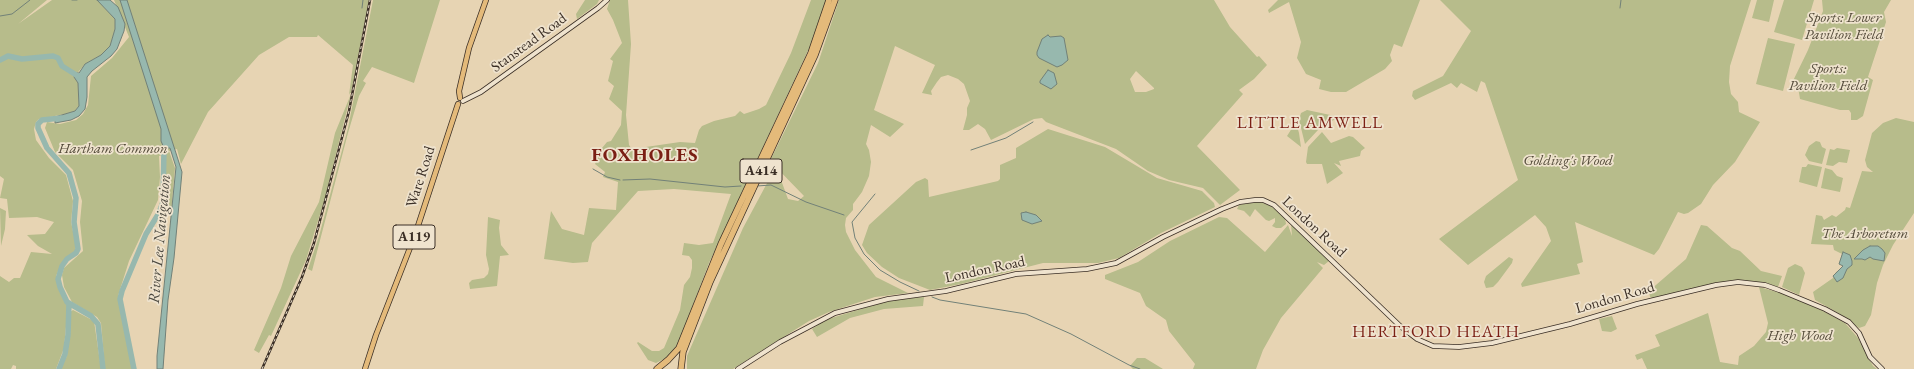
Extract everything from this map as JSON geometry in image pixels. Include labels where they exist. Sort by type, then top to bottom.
[{"type":"highway","name":"A414","points":[[668,360],[679,348],[721,244],[808,59],[829,0]]},
{"type":"highway","name":"A414","points":[[681,368],[683,352],[710,282],[737,221],[810,68],[835,0]]},
{"type":"highway","points":[[657,369],[668,360],[675,362],[681,368]]},
{"type":"main road","name":"Ware Road","points":[[365,369],[378,329],[415,235],[460,101],[459,91],[469,48],[486,0]]},
{"type":"main road","name":"Stanstead Road","points":[[460,101],[473,97],[491,85],[607,0]]},
{"type":"main road","name":"London Road","points":[[738,369],[780,342],[835,312],[883,300],[946,291],[1016,274],[1087,269],[1116,263],[1158,240],[1222,209],[1240,202],[1255,200],[1263,200],[1274,205],[1400,326],[1417,339],[1433,346],[1459,348],[1496,342],[1572,323],[1637,304],[1731,282],[1765,285],[1785,292],[1849,322],[1859,333],[1870,357],[1882,369]]},
{"type":"green space","points":[[0,0],[47,0],[18,24],[52,0],[97,0],[115,19],[115,29],[110,46],[101,55],[85,64],[74,77],[78,83],[79,106],[75,111],[39,119],[36,122],[34,129],[36,140],[49,158],[66,175],[73,201],[71,222],[76,245],[75,252],[61,264],[56,276],[58,288],[68,304],[64,348],[56,369],[16,369],[16,366],[13,365],[11,369],[0,369],[0,276],[9,282],[14,278],[20,278],[31,252],[52,254],[38,246],[27,235],[45,234],[54,222],[37,217],[9,218],[7,199],[0,198],[4,179],[0,176]]},
{"type":"green space","name":"Hartham Common","points":[[114,0],[369,0],[351,93],[349,95],[353,65],[318,35],[317,37],[289,37],[259,55],[208,112],[181,164],[177,149],[169,151],[175,168],[171,213],[162,210],[166,195],[165,154],[159,156],[160,177],[158,200],[129,261],[118,296],[132,369],[105,369],[101,323],[97,317],[72,302],[64,287],[62,275],[64,268],[83,251],[80,222],[82,201],[73,170],[55,152],[45,128],[47,122],[60,124],[76,120],[83,114],[88,105],[91,76],[112,58],[129,37]]},
{"type":"green space","points":[[373,0],[440,0],[414,83],[372,67],[363,81],[366,83],[359,96],[348,133],[312,271],[308,269],[319,236],[348,128]]},
{"type":"green space","points":[[585,0],[599,0],[597,4],[577,19],[576,14]]},
{"type":"green space","points":[[610,0],[628,0],[631,44],[626,115],[629,145],[632,149],[680,142],[695,143],[699,130],[702,126],[714,121],[735,116],[740,111],[744,114],[766,105],[791,53],[811,0],[826,0],[812,42],[709,263],[680,339],[668,357],[656,363],[648,360],[637,343],[638,342],[652,351],[659,351],[664,348],[680,310],[684,285],[690,277],[692,268],[692,260],[689,256],[682,255],[684,243],[699,245],[713,243],[731,194],[674,189],[638,191],[592,243],[588,262],[573,263],[544,259],[551,211],[562,229],[584,235],[589,208],[616,210],[618,182],[603,177],[605,172],[595,164],[602,148],[607,142],[611,141],[621,125],[622,111],[609,99],[614,86],[608,81],[613,61],[610,59],[622,43],[607,9]]},
{"type":"green space","points":[[839,0],[1214,0],[1230,27],[1257,57],[1259,56],[1267,65],[1254,79],[1239,90],[1243,94],[1197,146],[1240,190],[1220,205],[1203,188],[1169,180],[1148,171],[1116,149],[1046,122],[1042,118],[1034,119],[991,140],[985,129],[978,124],[969,130],[963,130],[967,115],[967,108],[970,101],[964,84],[958,79],[948,75],[941,77],[937,82],[931,91],[932,95],[922,93],[935,65],[895,46],[874,110],[904,124],[890,137],[871,125],[866,144],[869,150],[871,162],[869,176],[862,192],[853,204],[853,210],[846,218],[845,225],[846,232],[855,250],[876,277],[908,293],[875,297],[829,312],[809,321],[733,369],[687,369],[687,356],[743,228],[773,172],[781,180],[788,199],[798,201],[804,196],[770,161],[818,63]],"holes":[[[1136,71],[1154,88],[1146,92],[1135,92],[1130,79]]]},
{"type":"green space","points":[[1278,0],[1420,0],[1402,47],[1394,44],[1390,55],[1392,61],[1385,69],[1346,92],[1331,92],[1319,89],[1321,80],[1306,74],[1297,58],[1301,42],[1289,2],[1269,13],[1268,10]]},
{"type":"green space","name":"Golding's Wood","points":[[1440,0],[1751,0],[1730,66],[1729,82],[1731,94],[1738,102],[1739,112],[1760,122],[1735,162],[1713,185],[1701,204],[1688,213],[1684,214],[1678,212],[1659,249],[1654,255],[1575,222],[1583,262],[1577,264],[1580,274],[1522,287],[1521,284],[1551,241],[1546,227],[1535,215],[1468,265],[1439,239],[1518,180],[1485,83],[1481,81],[1477,92],[1461,83],[1457,88],[1451,83],[1415,100],[1412,96],[1413,91],[1443,76],[1471,31]]},
{"type":"green space","points":[[1757,0],[1774,0],[1769,22],[1752,18]]},
{"type":"green space","points":[[1784,0],[1814,0],[1802,40],[1774,32]]},
{"type":"green space","points":[[1822,0],[1891,0],[1884,12],[1886,22],[1868,77],[1873,80],[1863,116],[1857,120],[1851,120],[1851,113],[1849,110],[1840,110],[1800,99],[1798,87],[1791,85],[1808,50],[1823,11]]},
{"type":"green space","points":[[1768,38],[1795,44],[1783,91],[1756,84]]},
{"type":"green space","points":[[351,94],[325,198],[306,260],[271,336],[269,335],[259,353],[254,350],[281,288],[291,256],[319,202],[335,133]]},
{"type":"green space","points":[[1307,110],[1335,116],[1337,118],[1318,130],[1305,144],[1299,120],[1301,113]]},
{"type":"green space","name":"The Arboretum","points":[[1896,118],[1914,122],[1914,213],[1893,245],[1883,265],[1877,283],[1871,315],[1865,326],[1859,328],[1840,314],[1815,300],[1813,292],[1833,278],[1836,272],[1843,266],[1839,264],[1842,254],[1834,250],[1833,245],[1811,244],[1816,215],[1822,216],[1824,220],[1832,215],[1836,217],[1845,210],[1846,207],[1850,208],[1862,171],[1873,172],[1867,167],[1865,160],[1872,133],[1883,123]]},
{"type":"green space","points":[[1294,125],[1297,126],[1301,147],[1287,136]]},
{"type":"green space","points":[[1048,129],[1105,147],[1157,178],[1202,191],[1214,203],[1215,207],[1161,233],[1119,258],[1098,263],[1043,263],[961,284],[930,290],[899,278],[882,267],[867,253],[862,245],[869,225],[916,182],[925,178],[928,180],[929,197],[998,181],[1000,179],[1000,165],[1016,158],[1016,148]]},
{"type":"green space","points":[[1322,132],[1331,143],[1349,136],[1353,137],[1365,148],[1361,151],[1360,156],[1339,161],[1341,166],[1334,163],[1343,173],[1327,184],[1322,164],[1307,164],[1306,162],[1308,147]]},
{"type":"green space","points":[[1816,141],[1820,142],[1822,147],[1826,149],[1822,164],[1809,161],[1805,155],[1809,146]]},
{"type":"green space","points":[[1837,148],[1850,150],[1847,163],[1839,162],[1833,166],[1826,165],[1830,149],[1834,150]]},
{"type":"green space","points":[[1808,164],[1822,167],[1817,187],[1799,182],[1802,167],[1806,167]]},
{"type":"green space","points":[[1825,168],[1832,170],[1837,176],[1843,178],[1840,192],[1821,188]]},
{"type":"green space","points":[[1260,202],[1271,206],[1285,218],[1286,224],[1281,228],[1276,228],[1272,226],[1275,222],[1275,218],[1269,221],[1266,220],[1255,209],[1250,217],[1244,211],[1237,209],[1239,205]]},
{"type":"green space","points":[[0,208],[6,211],[5,229],[1,246]]},
{"type":"green space","points":[[488,217],[500,220],[499,228],[501,245],[509,255],[500,256],[497,286],[470,289],[469,283],[472,280],[484,278],[488,274],[489,269],[486,255]]},
{"type":"green space","points":[[1219,217],[1227,218],[1265,252],[1288,225],[1292,236],[1292,224],[1329,261],[1324,265],[1317,262],[1323,268],[1281,318],[1263,350],[1256,369],[1193,369],[1195,364],[1169,331],[1166,320],[1146,306],[1140,293],[1105,279],[1105,275],[1138,262],[1170,241]]},
{"type":"green space","name":"High Wood","points":[[1701,225],[1707,226],[1732,248],[1740,251],[1761,271],[1782,276],[1778,287],[1766,283],[1733,280],[1653,298],[1650,297],[1649,291],[1686,259]]},
{"type":"green space","points":[[1509,257],[1513,259],[1512,263],[1498,282],[1493,287],[1486,288],[1484,282],[1486,276]]},
{"type":"green space","points":[[1795,264],[1802,267],[1805,273],[1799,295],[1782,287],[1788,268]]},
{"type":"green space","name":"High Wood","points":[[1759,287],[1788,295],[1814,306],[1845,323],[1858,338],[1873,366],[1877,369],[1647,369],[1642,358],[1637,360],[1635,355],[1660,346],[1655,335],[1708,313],[1720,362],[1738,365],[1739,356],[1754,346],[1766,332],[1768,323]]},
{"type":"green space","points":[[924,297],[923,306],[884,309],[850,318],[817,337],[812,329],[825,320],[884,302]]},
{"type":"green space","points":[[73,310],[94,321],[101,369],[60,369],[67,356],[70,312]]},
{"type":"green space","points":[[1612,316],[1617,329],[1611,332],[1602,331],[1599,319]]},
{"type":"green space","points":[[1137,358],[1145,358],[1163,369],[1133,369],[1130,366]]},
{"type":"water","points":[[97,0],[110,0],[118,7],[125,24],[124,31],[117,49],[87,77],[87,97],[85,109],[79,116],[71,120],[55,123],[55,117],[75,111],[79,106],[78,83],[74,77],[75,73],[79,73],[85,64],[101,55],[110,46],[115,29],[115,19]]},
{"type":"water","points":[[120,0],[127,0],[182,172],[174,258],[168,300],[163,369],[157,369],[157,356],[176,167],[170,148],[164,148],[161,141],[161,129]]},
{"type":"water","points":[[1048,35],[1050,37],[1061,36],[1064,38],[1068,60],[1057,67],[1039,58],[1037,55],[1042,39]]},
{"type":"water","points":[[1048,70],[1054,73],[1057,84],[1051,89],[1040,83]]},
{"type":"water","points":[[1026,212],[1036,215],[1042,221],[1032,224],[1022,220],[1021,213]]},
{"type":"water","points":[[1870,246],[1878,246],[1882,249],[1885,253],[1884,261],[1870,257],[1865,260],[1854,259],[1863,250]]},
{"type":"water","points":[[1843,252],[1850,255],[1852,265],[1847,269],[1843,278],[1837,282],[1833,276],[1843,266],[1839,264]]},
{"type":"waterway","points":[[0,16],[12,14],[30,0]]},
{"type":"waterway","points":[[72,0],[77,0]]},
{"type":"waterway","points":[[362,8],[363,0]]},
{"type":"waterway","points":[[1620,8],[1621,0]]},
{"type":"waterway","points":[[0,60],[8,56],[22,59],[53,56],[58,58],[62,66],[81,78]]},
{"type":"waterway","points":[[61,118],[42,120],[38,124],[38,128],[47,148],[69,173],[76,198],[74,222],[78,249],[76,253],[67,259],[62,266],[58,279],[67,302],[91,316],[98,324],[103,369]]},
{"type":"waterway","points":[[971,150],[1006,138],[1033,122]]},
{"type":"waterway","name":"River Lee Navigation","points":[[134,369],[120,299],[146,234],[159,213],[163,202],[164,148]]},
{"type":"waterway","points":[[593,169],[607,177],[620,180]]},
{"type":"waterway","points":[[623,180],[650,179],[725,187],[741,186]]},
{"type":"waterway","points":[[757,186],[771,185],[806,202],[844,215]]},
{"type":"waterway","points":[[875,194],[852,222],[855,238],[864,254],[880,270],[919,291]]},
{"type":"waterway","points":[[932,297],[940,300],[1026,314],[1071,334],[1129,365],[1140,369]]},
{"type":"waterway","points":[[59,369],[65,354],[68,335],[69,303]]},
{"type":"railway","points":[[262,369],[302,277],[314,243],[349,111],[370,0]]},
{"type":"district","name":"LITTLE AMWELL","points":[[1310,123]]},
{"type":"district","name":"FOXHOLES","points":[[645,156]]},
{"type":"district","name":"HERTFORD HEATH","points":[[1436,332]]},
{"type":"park label","name":"Sports: Lower Pavilion Field","points":[[1844,26]]},
{"type":"park label","name":"Sports: Pavilion Field","points":[[1828,78]]}]
